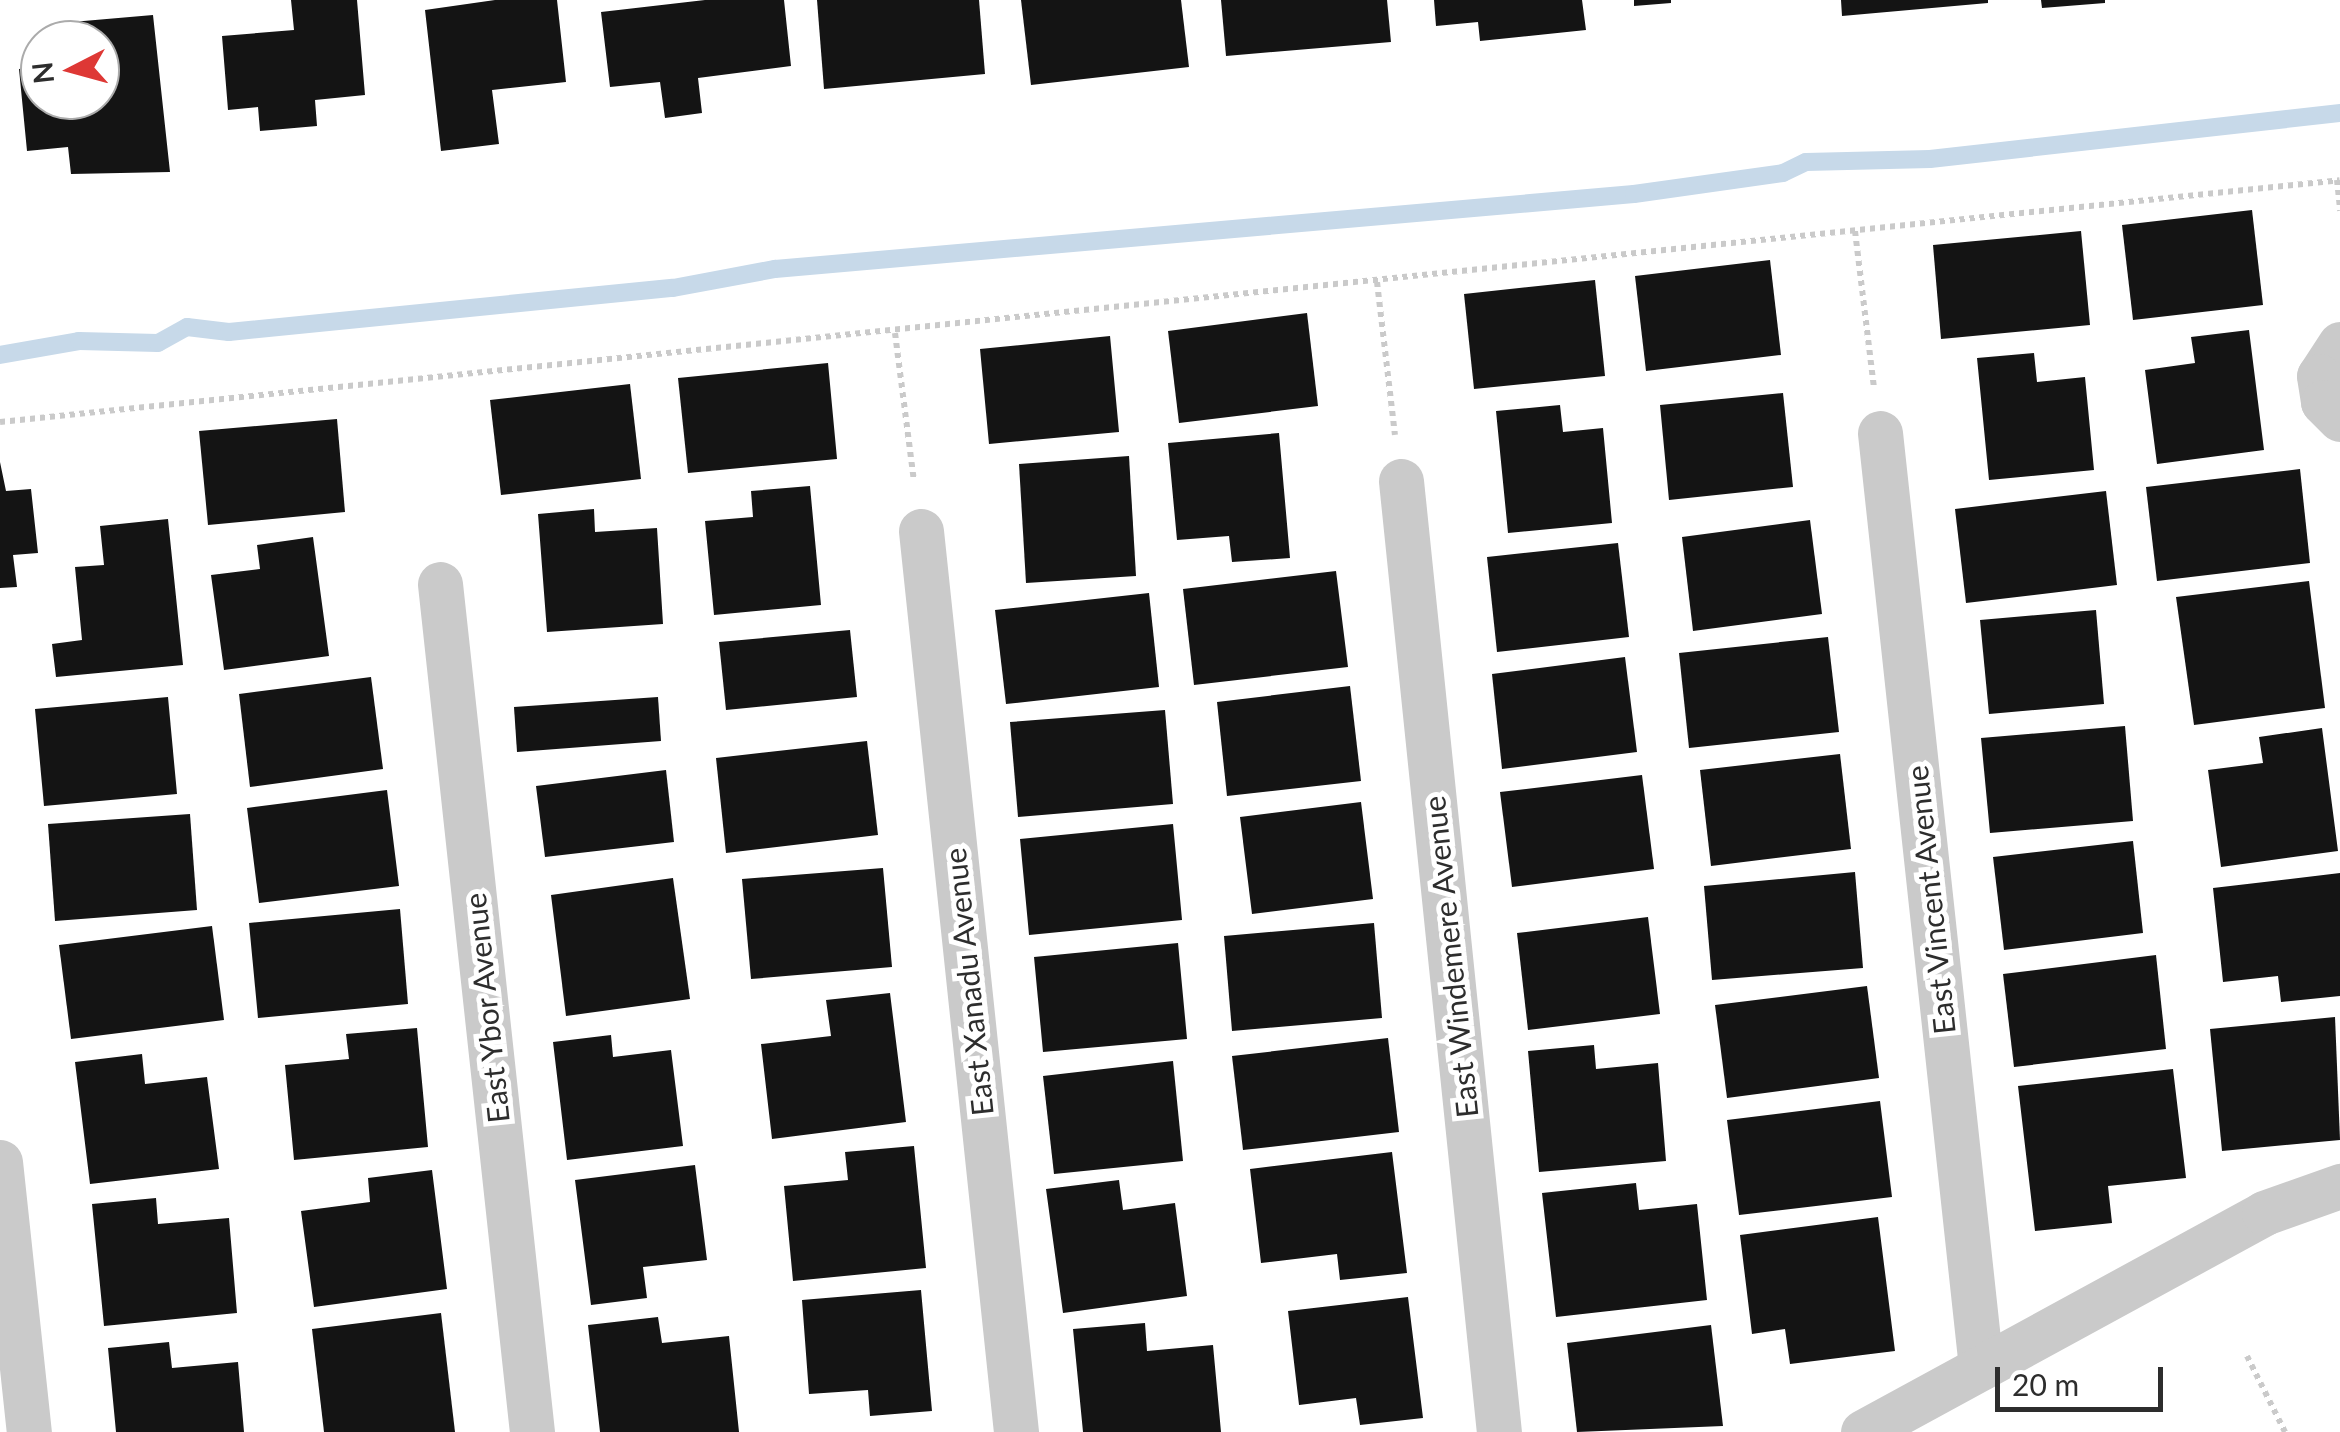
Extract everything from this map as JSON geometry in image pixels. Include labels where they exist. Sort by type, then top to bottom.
[{"type":"street","points":[[2340,344],[2318,376],[2323,402],[2340,418]]},
{"type":"street","name":"East Vincent Avenue","points":[[1880,433],[1980,1368]]},
{"type":"street","name":"East Windemere Avenue","points":[[1401,481],[1499,1432]]},
{"type":"street","name":"East Xanadu Avenue","points":[[921,532],[1016,1432]]},
{"type":"street","name":"East Ybor Avenue","points":[[440,584],[532,1432]]},
{"type":"street","points":[[0,1162],[30,1432]]},
{"type":"street","points":[[1863,1432],[2264,1213],[2340,1186]]},
{"type":"path","points":[[0,422],[895,333],[2338,180],[2340,211]]},
{"type":"path","points":[[1854,230],[1880,433]]},
{"type":"path","points":[[1377,282],[1401,481]]},
{"type":"path","points":[[895,333],[921,532]]},
{"type":"path","points":[[2247,1356],[2284,1432]]},
{"type":"building","points":[[291,0],[357,0],[365,95],[315,100],[317,126],[260,131],[258,107],[228,110],[222,36],[294,30]]},
{"type":"building","points":[[495,0],[557,0],[566,82],[492,90],[499,144],[441,151],[425,10]]},
{"type":"building","points":[[705,0],[784,0],[791,66],[698,78],[702,113],[665,118],[660,82],[610,87],[601,12]]},
{"type":"building","points":[[817,0],[979,0],[985,74],[824,89]]},
{"type":"building","points":[[1021,0],[1181,0],[1189,67],[1031,85]]},
{"type":"building","points":[[1221,0],[1387,0],[1391,42],[1226,56]]},
{"type":"building","points":[[1434,0],[1582,0],[1586,30],[1480,41],[1478,22],[1436,26]]},
{"type":"building","points":[[1634,0],[1671,0],[1671,3],[1634,6]]},
{"type":"building","points":[[1841,0],[1988,0],[1988,3],[1842,16]]},
{"type":"building","points":[[2041,0],[2105,0],[2105,3],[2042,8]]},
{"type":"building","points":[[153,15],[170,172],[71,174],[68,147],[27,151],[24,120],[120,120],[120,20],[95,20]]},
{"type":"building","points":[[2252,210],[2263,305],[2133,320],[2122,225]]},
{"type":"building","points":[[2081,231],[2090,325],[1941,339],[1933,245]]},
{"type":"building","points":[[1770,260],[1781,355],[1646,371],[1635,276]]},
{"type":"building","points":[[1595,280],[1605,376],[1474,389],[1464,294]]},
{"type":"building","points":[[1307,313],[1318,406],[1179,423],[1168,331]]},
{"type":"building","points":[[2249,330],[2264,450],[2157,464],[2145,370],[2195,363],[2191,337]]},
{"type":"building","points":[[1110,336],[1119,432],[989,444],[980,349]]},
{"type":"building","points":[[2034,353],[2037,382],[2085,377],[2094,470],[1989,480],[1977,358]]},
{"type":"building","points":[[828,363],[837,459],[688,473],[678,378]]},
{"type":"building","points":[[630,384],[641,479],[501,495],[490,400]]},
{"type":"building","points":[[1783,393],[1793,487],[1669,500],[1660,405]]},
{"type":"building","points":[[1560,405],[1563,432],[1603,428],[1612,523],[1508,533],[1496,411]]},
{"type":"building","points":[[337,419],[345,512],[208,525],[199,431]]},
{"type":"building","points":[[1279,433],[1290,558],[1232,562],[1229,536],[1177,540],[1168,443]]},
{"type":"building","points":[[1129,456],[1136,576],[1026,583],[1019,464]]},
{"type":"building","points":[[0,462],[6,491],[31,489],[38,553],[13,555],[17,587],[0,588]]},
{"type":"building","points":[[2300,469],[2310,563],[2157,581],[2146,487]]},
{"type":"building","points":[[810,486],[821,605],[714,615],[705,521],[753,517],[751,491]]},
{"type":"building","points":[[2106,491],[2117,585],[1966,603],[1955,509]]},
{"type":"building","points":[[594,509],[595,532],[657,528],[663,624],[547,632],[538,514]]},
{"type":"building","points":[[168,519],[183,665],[56,677],[52,644],[82,640],[75,567],[104,565],[100,526]]},
{"type":"building","points":[[1810,520],[1822,614],[1693,631],[1682,537]]},
{"type":"building","points":[[313,537],[329,656],[224,670],[211,575],[260,569],[257,545]]},
{"type":"building","points":[[1618,543],[1629,637],[1497,652],[1487,557]]},
{"type":"building","points":[[1336,571],[1348,667],[1194,685],[1183,589]]},
{"type":"building","points":[[2309,581],[2325,708],[2194,725],[2176,597]]},
{"type":"building","points":[[1149,593],[1159,687],[1006,704],[995,610]]},
{"type":"building","points":[[2096,610],[2104,704],[1989,714],[1980,620]]},
{"type":"building","points":[[850,630],[857,697],[726,710],[719,642]]},
{"type":"building","points":[[1828,637],[1839,732],[1689,748],[1679,653]]},
{"type":"building","points":[[1625,657],[1637,752],[1502,769],[1492,674]]},
{"type":"building","points":[[371,677],[383,769],[250,787],[239,694]]},
{"type":"building","points":[[1350,686],[1361,781],[1227,796],[1217,702]]},
{"type":"building","points":[[168,697],[177,794],[44,806],[35,709]]},
{"type":"building","points":[[658,697],[661,741],[517,752],[514,707]]},
{"type":"building","points":[[1165,710],[1173,804],[1018,817],[1010,722]]},
{"type":"building","points":[[2125,726],[2133,821],[1990,833],[1981,738]]},
{"type":"building","points":[[2322,728],[2338,851],[2221,867],[2208,770],[2263,763],[2259,737]]},
{"type":"building","points":[[867,741],[878,835],[726,853],[716,758]]},
{"type":"building","points":[[1840,754],[1851,849],[1711,866],[1700,770]]},
{"type":"building","points":[[666,770],[674,842],[545,857],[536,786]]},
{"type":"building","points":[[1642,775],[1654,869],[1512,887],[1500,792]]},
{"type":"building","points":[[387,790],[399,886],[259,903],[247,808]]},
{"type":"building","points":[[1361,802],[1373,899],[1252,914],[1240,817]]},
{"type":"building","points":[[190,814],[197,910],[55,921],[48,824]]},
{"type":"building","points":[[1173,824],[1182,920],[1029,935],[1020,839]]},
{"type":"building","points":[[2133,841],[2143,933],[2004,950],[1993,857]]},
{"type":"building","points":[[883,868],[892,967],[751,979],[742,879]]},
{"type":"building","points":[[1855,872],[1863,968],[1712,980],[1704,886]]},
{"type":"building","points":[[2340,873],[2340,996],[2281,1002],[2278,976],[2223,982],[2213,888]]},
{"type":"building","points":[[673,878],[690,999],[566,1016],[551,895]]},
{"type":"building","points":[[400,909],[408,1004],[258,1018],[249,923]]},
{"type":"building","points":[[1648,917],[1660,1014],[1528,1030],[1517,933]]},
{"type":"building","points":[[1374,923],[1382,1018],[1232,1031],[1224,936]]},
{"type":"building","points":[[212,926],[224,1020],[71,1039],[59,945]]},
{"type":"building","points":[[1178,943],[1187,1039],[1043,1052],[1034,957]]},
{"type":"building","points":[[2156,955],[2166,1049],[2014,1067],[2003,974]]},
{"type":"building","points":[[1867,986],[1879,1078],[1727,1098],[1715,1005]]},
{"type":"building","points":[[890,993],[906,1122],[772,1139],[761,1044],[831,1036],[826,1000]]},
{"type":"building","points":[[2335,1017],[2340,1140],[2222,1151],[2210,1029]]},
{"type":"building","points":[[417,1028],[428,1147],[294,1160],[285,1065],[349,1059],[346,1034]]},
{"type":"building","points":[[611,1035],[613,1057],[671,1050],[683,1146],[567,1160],[553,1042]]},
{"type":"building","points":[[1388,1038],[1399,1132],[1243,1150],[1232,1056]]},
{"type":"building","points":[[1594,1045],[1596,1069],[1658,1063],[1666,1161],[1539,1172],[1528,1051]]},
{"type":"building","points":[[142,1054],[145,1084],[207,1077],[219,1169],[90,1184],[75,1062]]},
{"type":"building","points":[[1173,1061],[1183,1161],[1054,1174],[1043,1076]]},
{"type":"building","points":[[2173,1069],[2186,1178],[2108,1186],[2112,1223],[2035,1231],[2018,1086]]},
{"type":"building","points":[[1880,1101],[1892,1197],[1739,1215],[1727,1120]]},
{"type":"building","points":[[914,1146],[926,1268],[793,1281],[784,1186],[848,1180],[845,1152]]},
{"type":"building","points":[[1392,1152],[1407,1273],[1340,1280],[1337,1254],[1261,1263],[1250,1169]]},
{"type":"building","points":[[695,1165],[707,1260],[643,1267],[647,1298],[591,1305],[575,1180]]},
{"type":"building","points":[[432,1170],[447,1289],[314,1307],[301,1211],[370,1202],[368,1178]]},
{"type":"building","points":[[1119,1180],[1123,1210],[1175,1203],[1187,1296],[1063,1313],[1046,1189]]},
{"type":"building","points":[[1636,1183],[1639,1210],[1697,1204],[1707,1300],[1556,1317],[1542,1193]]},
{"type":"building","points":[[156,1198],[158,1224],[229,1218],[237,1313],[104,1326],[92,1204]]},
{"type":"building","points":[[1878,1217],[1895,1351],[1790,1364],[1785,1329],[1752,1334],[1740,1235]]},
{"type":"building","points":[[921,1290],[932,1411],[870,1416],[868,1390],[809,1394],[802,1300]]},
{"type":"building","points":[[1408,1297],[1423,1418],[1360,1425],[1356,1398],[1299,1405],[1288,1311]]},
{"type":"building","points":[[441,1313],[455,1432],[324,1432],[312,1329]]},
{"type":"building","points":[[658,1317],[662,1343],[729,1336],[739,1432],[600,1432],[588,1325]]},
{"type":"building","points":[[1145,1323],[1147,1351],[1213,1345],[1221,1432],[1083,1432],[1073,1329]]},
{"type":"building","points":[[1711,1325],[1723,1426],[1577,1432],[1567,1343]]},
{"type":"building","points":[[169,1342],[172,1368],[238,1362],[244,1432],[116,1432],[108,1348]]},
{"type":"waterway","points":[[0,355],[79,341],[158,343],[187,327],[229,332],[673,288],[775,269],[1634,194],[1783,173],[1806,162],[1930,159],[2340,113]]}]
